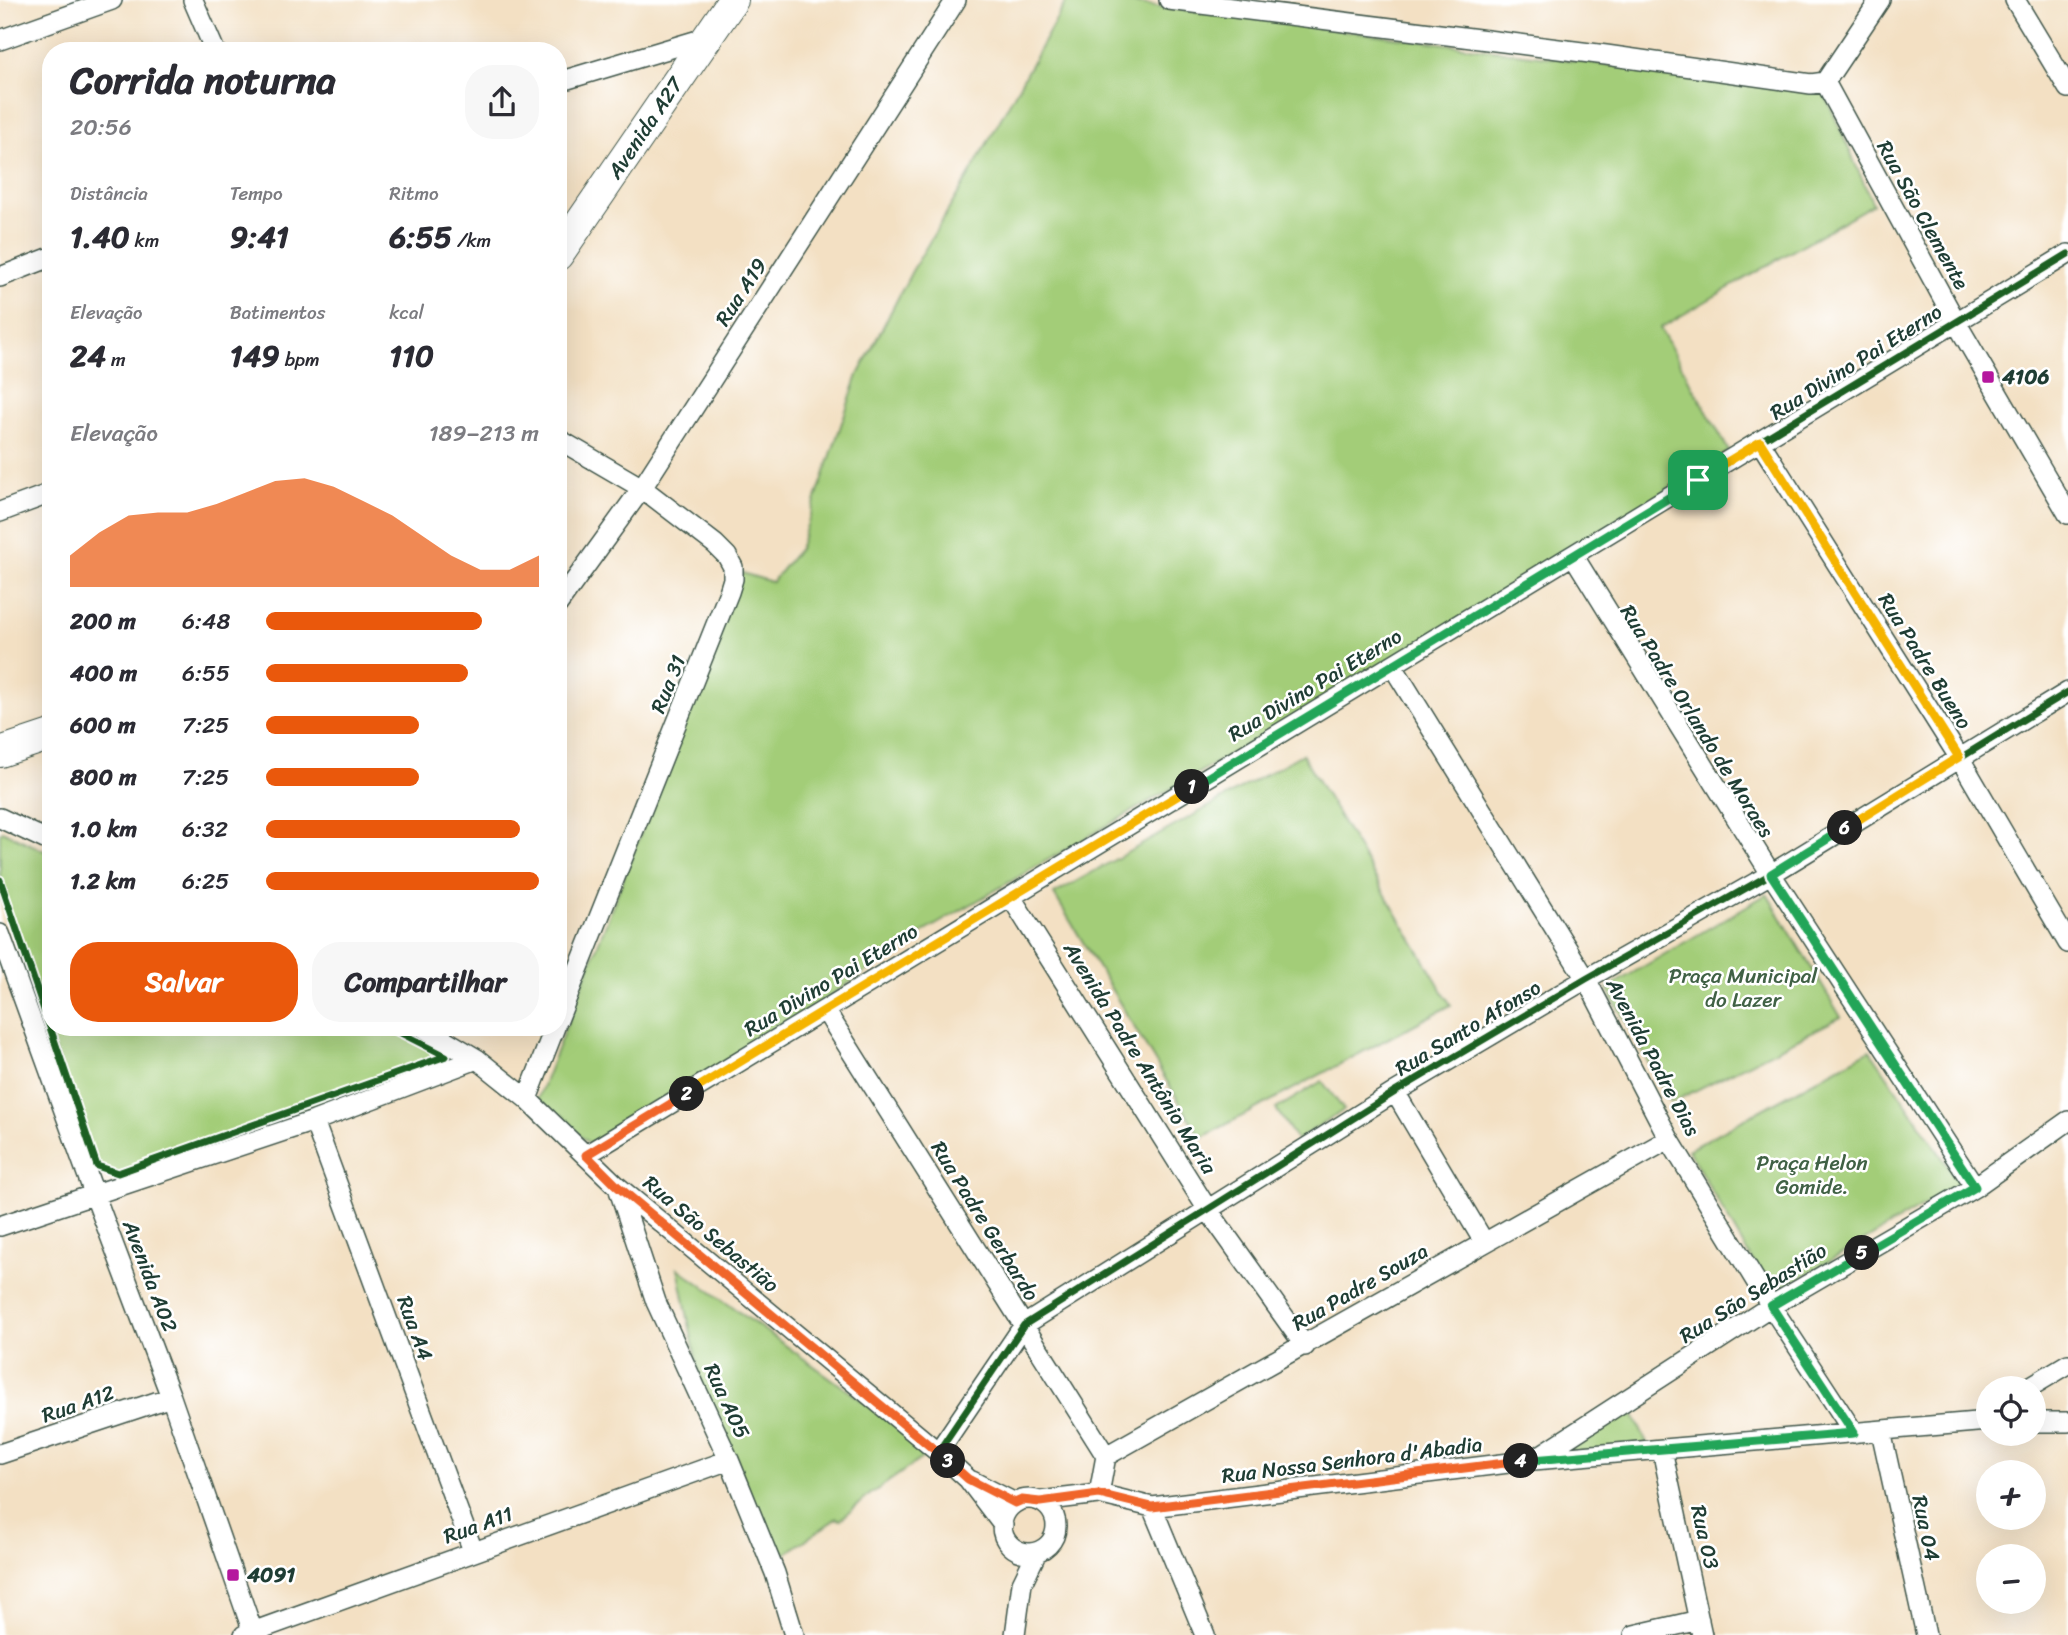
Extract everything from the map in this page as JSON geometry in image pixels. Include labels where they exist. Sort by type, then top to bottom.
[{"type":"main road","name":"Avenida A27","points":[[567,242],[733,0]]},
{"type":"main road","points":[[0,751],[42,738]]},
{"type":"street","points":[[0,40],[112,0]]},
{"type":"street","points":[[193,0],[211,42]]},
{"type":"street","name":"Rua A19","points":[[567,592],[642,488],[956,0]]},
{"type":"street","points":[[1169,0],[1606,55],[1811,84],[1825,82],[1880,0]]},
{"type":"street","points":[[2015,0],[2068,88]]},
{"type":"street","points":[[567,79],[708,37]]},
{"type":"street","name":"Rua São Clemente","points":[[1825,82],[1955,322],[2068,514]]},
{"type":"street","name":"Rua Divino Pai Eterno","points":[[586,1155],[2068,254]]},
{"type":"street","points":[[0,277],[42,261]]},
{"type":"street","name":"Rua Padre Bueno","points":[[1760,442],[1959,757],[2068,943]]},
{"type":"street","name":"Rua 31","points":[[567,444],[642,488],[715,544],[733,567],[729,592],[567,997]]},
{"type":"street","points":[[0,512],[42,496]]},
{"type":"street","name":"Rua Padre Orlando de Moraes","points":[[1573,555],[1771,874],[1975,1187]]},
{"type":"street","name":"Avenida Padre Dias","points":[[1392,666],[1586,979],[1669,1139],[1771,1306],[1854,1433]]},
{"type":"street","name":"Rua Santo Afonso","points":[[939,1452],[1024,1325],[1395,1092],[1771,874],[2068,692]]},
{"type":"street","points":[[0,818],[42,838]]},
{"type":"street","name":"Avenida Padre Antônio Maria","points":[[1011,897],[1208,1210],[1304,1346]]},
{"type":"street","name":"Avenida A02","points":[[0,934],[6,974],[95,1196],[171,1397],[250,1634]]},
{"type":"street","name":"Rua Padre Gerbardo","points":[[825,1010],[1106,1456]]},
{"type":"street","name":"Rua São Sebastião","points":[[438,1036],[477,1059],[527,1099],[617,1186],[939,1452],[968,1479],[1003,1525]]},
{"type":"street","points":[[527,1099],[552,1036]]},
{"type":"street","points":[[0,1226],[314,1121],[477,1059]]},
{"type":"street","points":[[1395,1092],[1484,1242]]},
{"type":"street","name":"Rua A4","points":[[314,1121],[473,1551]]},
{"type":"street","name":"Rua São Sebastião","points":[[1534,1460],[1771,1306],[1975,1187],[2068,1121]]},
{"type":"street","name":"Rua Padre Souza","points":[[1106,1456],[1669,1139]]},
{"type":"street","name":"Rua A05","points":[[617,1186],[656,1302],[729,1460],[775,1573],[794,1635]]},
{"type":"street","points":[[2046,1377],[2068,1364]]},
{"type":"street","name":"Rua A12","points":[[0,1454],[171,1397]]},
{"type":"street","name":"Rua Nossa Senhora d'Abadia","points":[[1040,1502],[1099,1494],[1152,1507],[1534,1460],[1881,1431],[1976,1419]]},
{"type":"street","points":[[2046,1422],[2068,1422]]},
{"type":"street","name":"Rua 04","points":[[1881,1431],[1926,1635]]},
{"type":"street","name":"Rua 03","points":[[1662,1450],[1700,1627]]},
{"type":"street","points":[[1056,1521],[1099,1494],[1106,1456]]},
{"type":"street","name":"Rua A11","points":[[250,1634],[729,1460]]},
{"type":"street","name":"Rua São Sebastião","points":[[968,1479],[1015,1503]]},
{"type":"street","points":[[1014,1548],[1027,1553],[1037,1552],[1052,1541],[1056,1532],[1056,1521],[1048,1507],[1031,1500],[1015,1503],[1004,1516],[1003,1534],[1014,1548],[1022,1583]]},
{"type":"street","points":[[1152,1507],[1205,1635]]},
{"type":"street","points":[[1015,1635],[1022,1583],[1037,1552]]},
{"type":"street","points":[[1634,1635],[1700,1627]]},
{"type":"green space","points":[[1067,0],[1110,0],[1808,91],[1823,90],[1873,204],[1660,328],[1729,451],[1390,662],[932,927],[823,1001],[590,1144],[537,1101],[562,1036],[567,1036],[567,1024],[742,573],[772,582],[799,549],[858,375],[912,271]]},
{"type":"green space","points":[[1302,754],[1451,1005],[1201,1138],[1054,894]]},
{"type":"green space","points":[[2,831],[42,850],[42,1015],[0,893]]},
{"type":"green space","name":"Praça Municipal do Lazer","points":[[1767,894],[1841,1017],[1671,1103],[1607,988]]},
{"type":"green space","points":[[49,1036],[426,1036],[455,1051],[459,1062],[120,1176],[95,1169]]},
{"type":"green space","name":"Praça Helon Gomide.","points":[[1870,1050],[1960,1184],[1772,1295],[1688,1150]]},
{"type":"green space","points":[[1322,1081],[1344,1110],[1297,1140],[1276,1109]]},
{"type":"green space","points":[[678,1268],[932,1451],[868,1496],[840,1520],[837,1518],[778,1559],[703,1394]]},
{"type":"green space","points":[[1629,1405],[1649,1448],[1572,1452],[1571,1442]]},
{"type":"cycle path","points":[[586,1155],[2068,254]]},
{"type":"cycle path","points":[[938,1452],[1024,1325],[1395,1092],[1771,874],[2068,692]]},
{"type":"cycle path","points":[[0,880],[42,1004]]},
{"type":"cycle path","points":[[53,1036],[97,1166],[118,1173],[446,1056],[407,1036]]},
{"type":"place","name":"4106","points":[[1988,377]]},
{"type":"place","name":"4091","points":[[233,1575]]},
{"type":"route","points":[[1760,442],[1959,757],[1771,874],[1975,1187],[1771,1306],[1854,1433],[1534,1460],[1171,1506],[1152,1507],[1099,1494],[1040,1502],[1022,1500],[1015,1503],[968,1479],[939,1452],[617,1186],[586,1155],[1513,592],[1698,480],[1760,442]]}]
